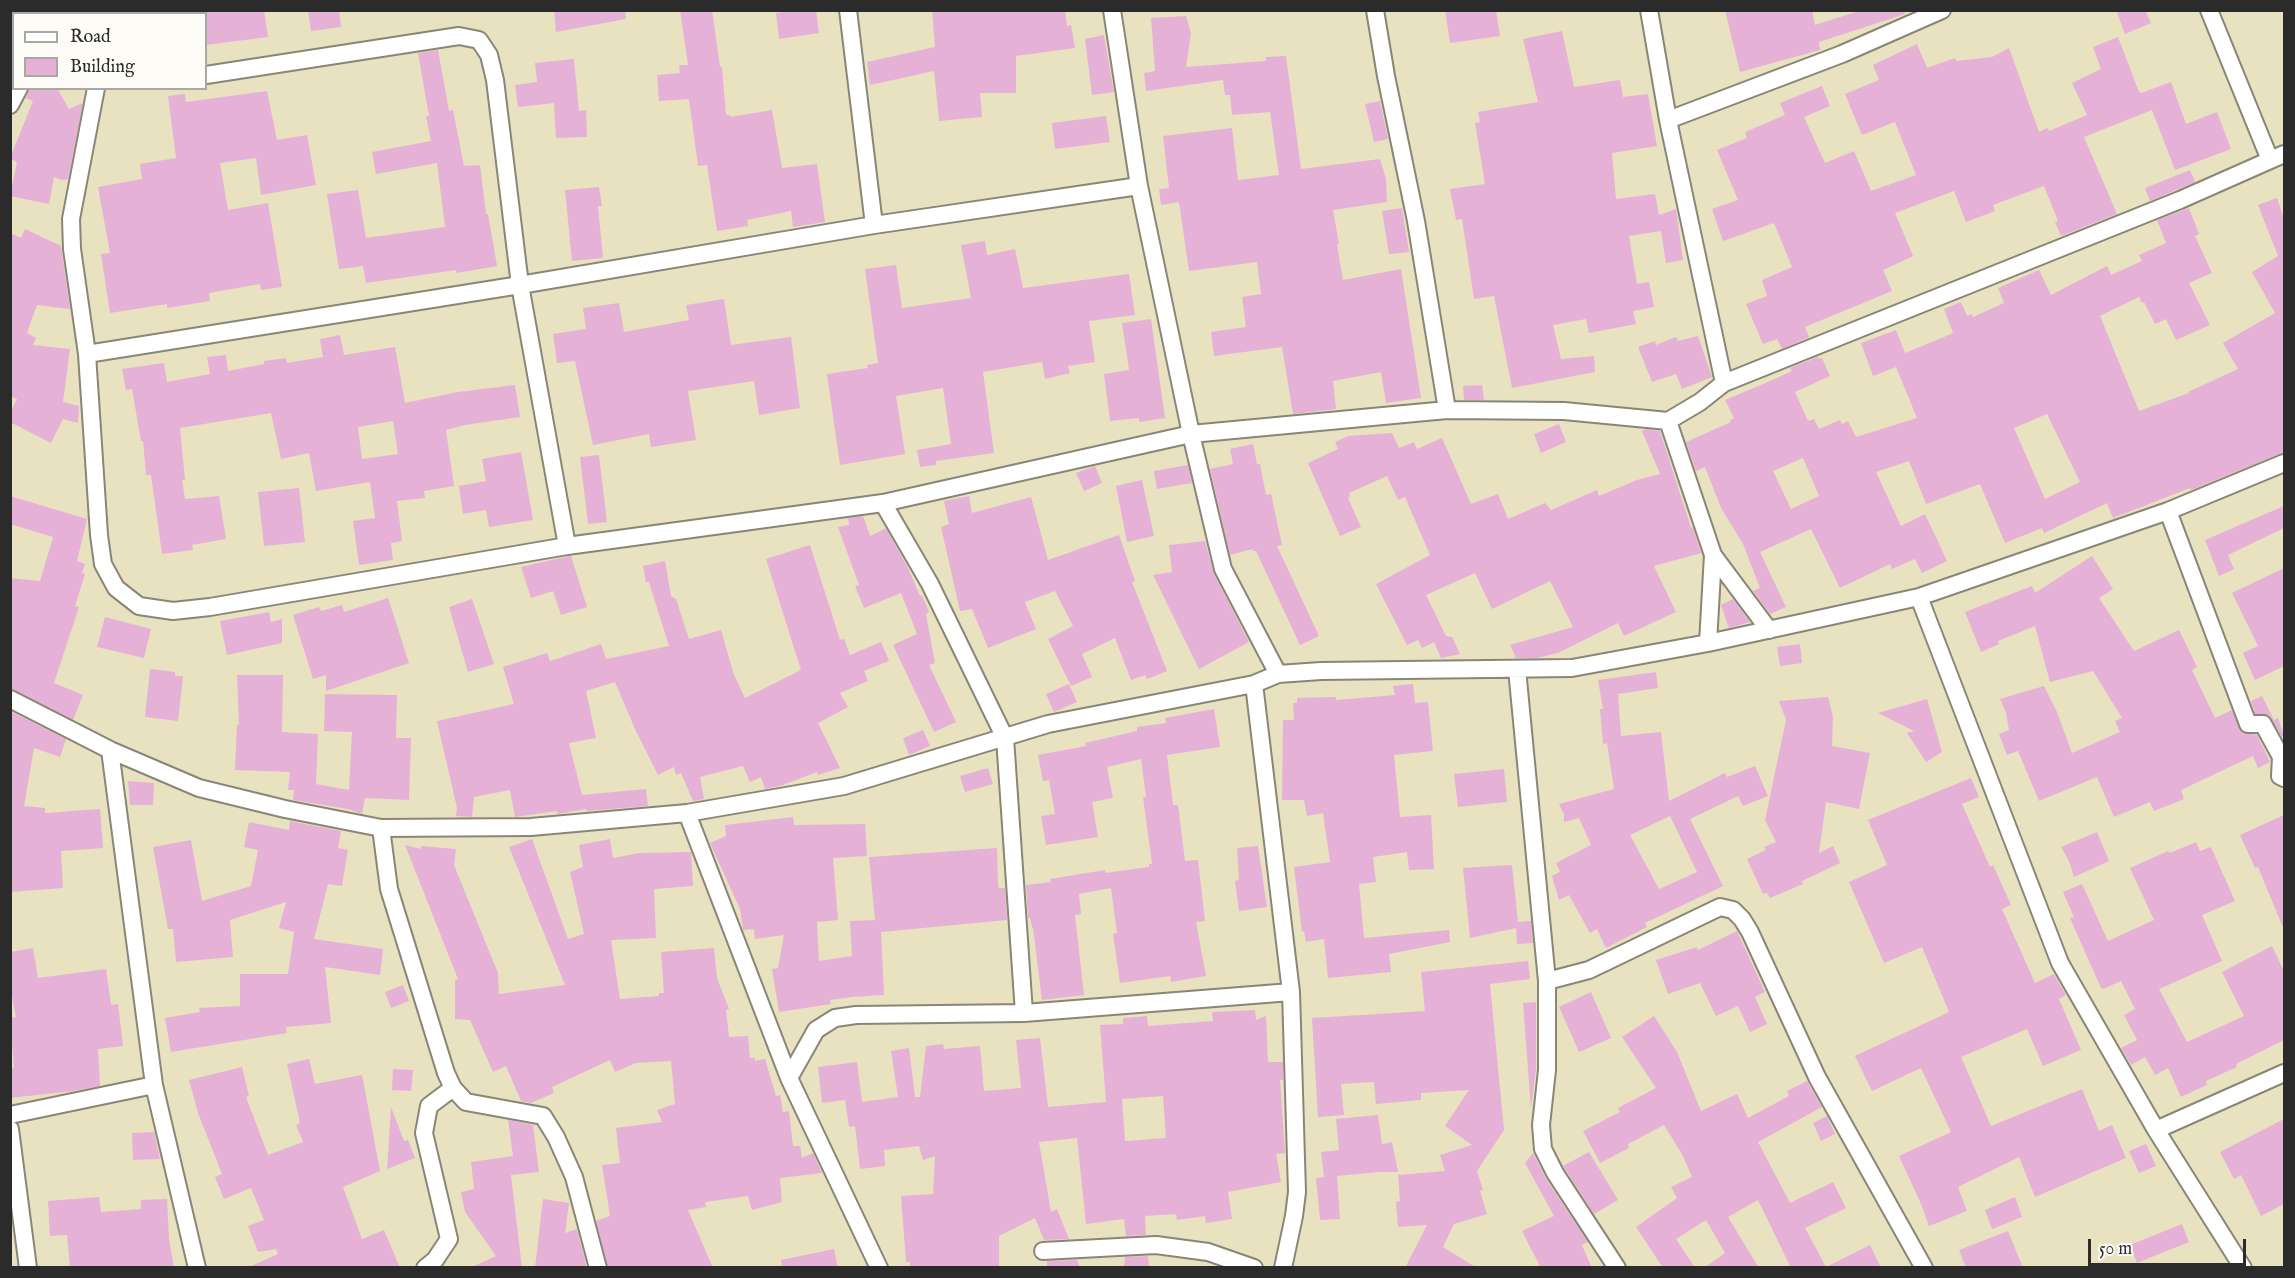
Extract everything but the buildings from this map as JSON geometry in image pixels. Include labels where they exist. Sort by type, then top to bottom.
[{"type":"street","points":[[848,10],[874,225]]},
{"type":"street","points":[[1112,10],[1139,186],[1191,434],[1223,569],[1278,674]]},
{"type":"street","points":[[1375,10],[1416,221],[1447,410]]},
{"type":"street","points":[[1650,10],[1668,120],[1724,383]]},
{"type":"street","points":[[96,90],[71,219],[72,249],[87,354],[103,564],[116,588],[139,606],[172,611],[210,607],[567,546],[883,503],[1191,434],[1447,410],[1564,411],[1668,421],[1700,402],[1724,383],[2180,200],[2277,157],[2210,10]]},
{"type":"street","points":[[1668,120],[1842,54],[1935,12]]},
{"type":"street","points":[[207,75],[459,36],[479,40],[489,55],[495,80],[520,285],[567,546]]},
{"type":"street","points":[[10,105],[18,90]]},
{"type":"street","points":[[87,354],[520,285],[874,225],[1139,186]]},
{"type":"street","points":[[1668,421],[1713,555],[1769,630]]},
{"type":"street","points":[[10,699],[110,750],[199,788],[285,809],[381,828],[531,827],[687,813],[844,786],[1048,724],[1254,684],[1278,674],[1321,671],[1572,668],[1769,630],[1919,597],[2168,511],[2284,463]]},
{"type":"street","points":[[883,503],[930,584],[1005,738],[1024,1013]]},
{"type":"street","points":[[2168,511],[2248,723],[2263,724],[2281,757],[2280,776],[2284,778]]},
{"type":"street","points":[[1708,643],[1713,555]]},
{"type":"street","points":[[1919,597],[2060,963],[2156,1130],[2243,1268]]},
{"type":"street","points":[[1517,669],[1547,981],[1546,1070],[1541,1125],[1544,1149],[1555,1173],[1617,1268]]},
{"type":"street","points":[[1254,684],[1291,992],[1297,1192],[1283,1268]]},
{"type":"street","points":[[110,750],[154,1085],[197,1268]]},
{"type":"street","points":[[687,813],[789,1078],[879,1268]]},
{"type":"street","points":[[381,828],[389,889],[446,1073],[453,1088],[466,1102],[543,1116],[556,1137],[574,1177],[598,1268]]},
{"type":"street","points":[[1547,981],[1589,970],[1720,907],[1733,910],[1750,932],[1817,1077],[1924,1268]]},
{"type":"street","points":[[789,1078],[816,1030],[835,1018],[856,1015],[1024,1013],[1291,992]]},
{"type":"street","points":[[2156,1130],[2284,1073]]},
{"type":"street","points":[[10,1115],[154,1085]]},
{"type":"street","points":[[425,1268],[435,1260],[449,1239],[424,1133],[429,1106],[453,1088]]},
{"type":"street","points":[[10,1129],[28,1268]]},
{"type":"street","points":[[1043,1251],[1156,1245],[1208,1252],[1254,1268]]}]
